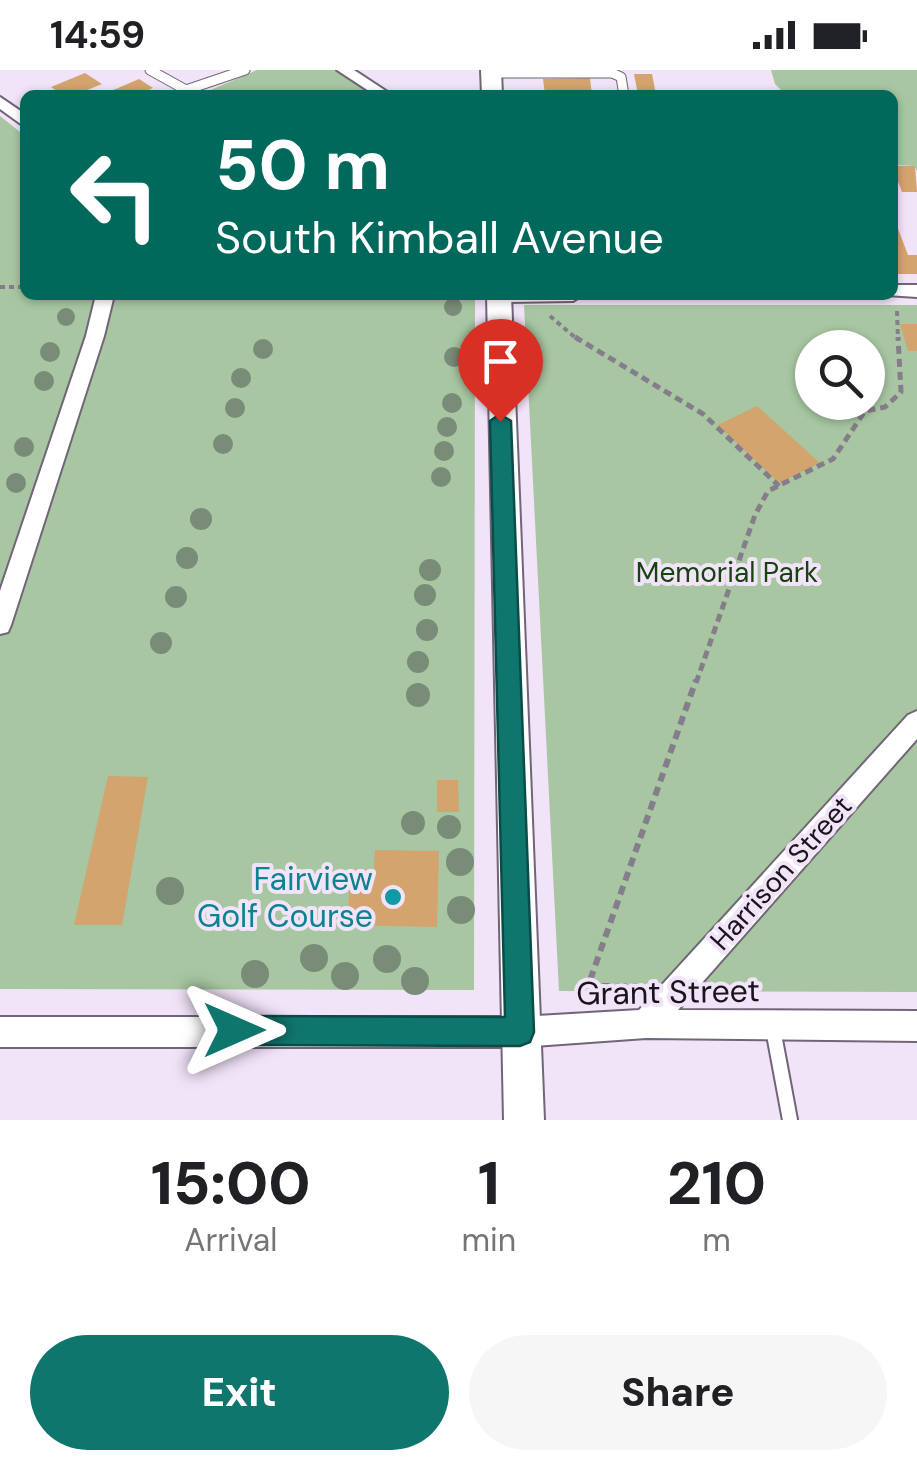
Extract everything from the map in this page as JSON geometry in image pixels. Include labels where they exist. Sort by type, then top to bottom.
[{"type":"street","points":[[344,70],[377,90]]},
{"type":"street","points":[[0,102],[20,118]]},
{"type":"street","points":[[0,625],[95,336],[103,300]]},
{"type":"street","points":[[499,300],[524,1120]]},
{"type":"street","name":"Harrison Street","points":[[646,1024],[917,722]]},
{"type":"street","name":"Grant Street","points":[[0,1032],[520,1032],[646,1024],[917,1026]]},
{"type":"lane","points":[[150,70],[186,90],[244,70]]},
{"type":"lane","points":[[491,72],[612,73],[621,77],[623,90]]},
{"type":"lane","points":[[772,1024],[790,1120]]},
{"type":"path","points":[[535,300],[586,346],[703,414],[778,486]]},
{"type":"path","points":[[679,987],[588,986],[754,515],[768,492],[833,458],[865,412],[885,407],[901,392],[895,300]]},
{"type":"green space","points":[[257,70],[334,70],[367,90],[211,90]]},
{"type":"green space","points":[[771,70],[917,70],[917,171],[914,166],[898,165],[898,90],[781,90]]},
{"type":"green space","points":[[0,116],[20,132],[20,300],[475,300],[474,990],[0,989]]},
{"type":"green space","name":"Memorial Park","points":[[524,305],[917,305],[917,992],[559,991]]},
{"type":"building","points":[[85,73],[102,84],[87,90],[51,87]]},
{"type":"building","points":[[634,74],[652,74],[655,90],[637,90]]},
{"type":"building","points":[[590,78],[591,90],[544,90],[543,79]]},
{"type":"building","points":[[139,79],[153,88],[148,90],[113,90]]},
{"type":"building","points":[[898,166],[915,166],[917,192],[902,192]]},
{"type":"building","points":[[898,229],[908,255],[917,255],[917,274],[898,274]]},
{"type":"building","points":[[900,324],[917,324],[917,351],[908,351]]},
{"type":"building","points":[[757,406],[820,463],[779,483],[718,425]]},
{"type":"building","points":[[108,776],[148,777],[122,925],[74,925]]},
{"type":"building","points":[[437,780],[458,780],[459,812],[437,812]]},
{"type":"building","name":"Fairview Golf Course","points":[[375,850],[439,851],[437,927],[347,925],[351,869],[374,869]]},
{"type":"place","name":"Fairview Golf Course","points":[[393,897]]},
{"type":"route","points":[[234,1030],[520,1032],[500,421]]}]
